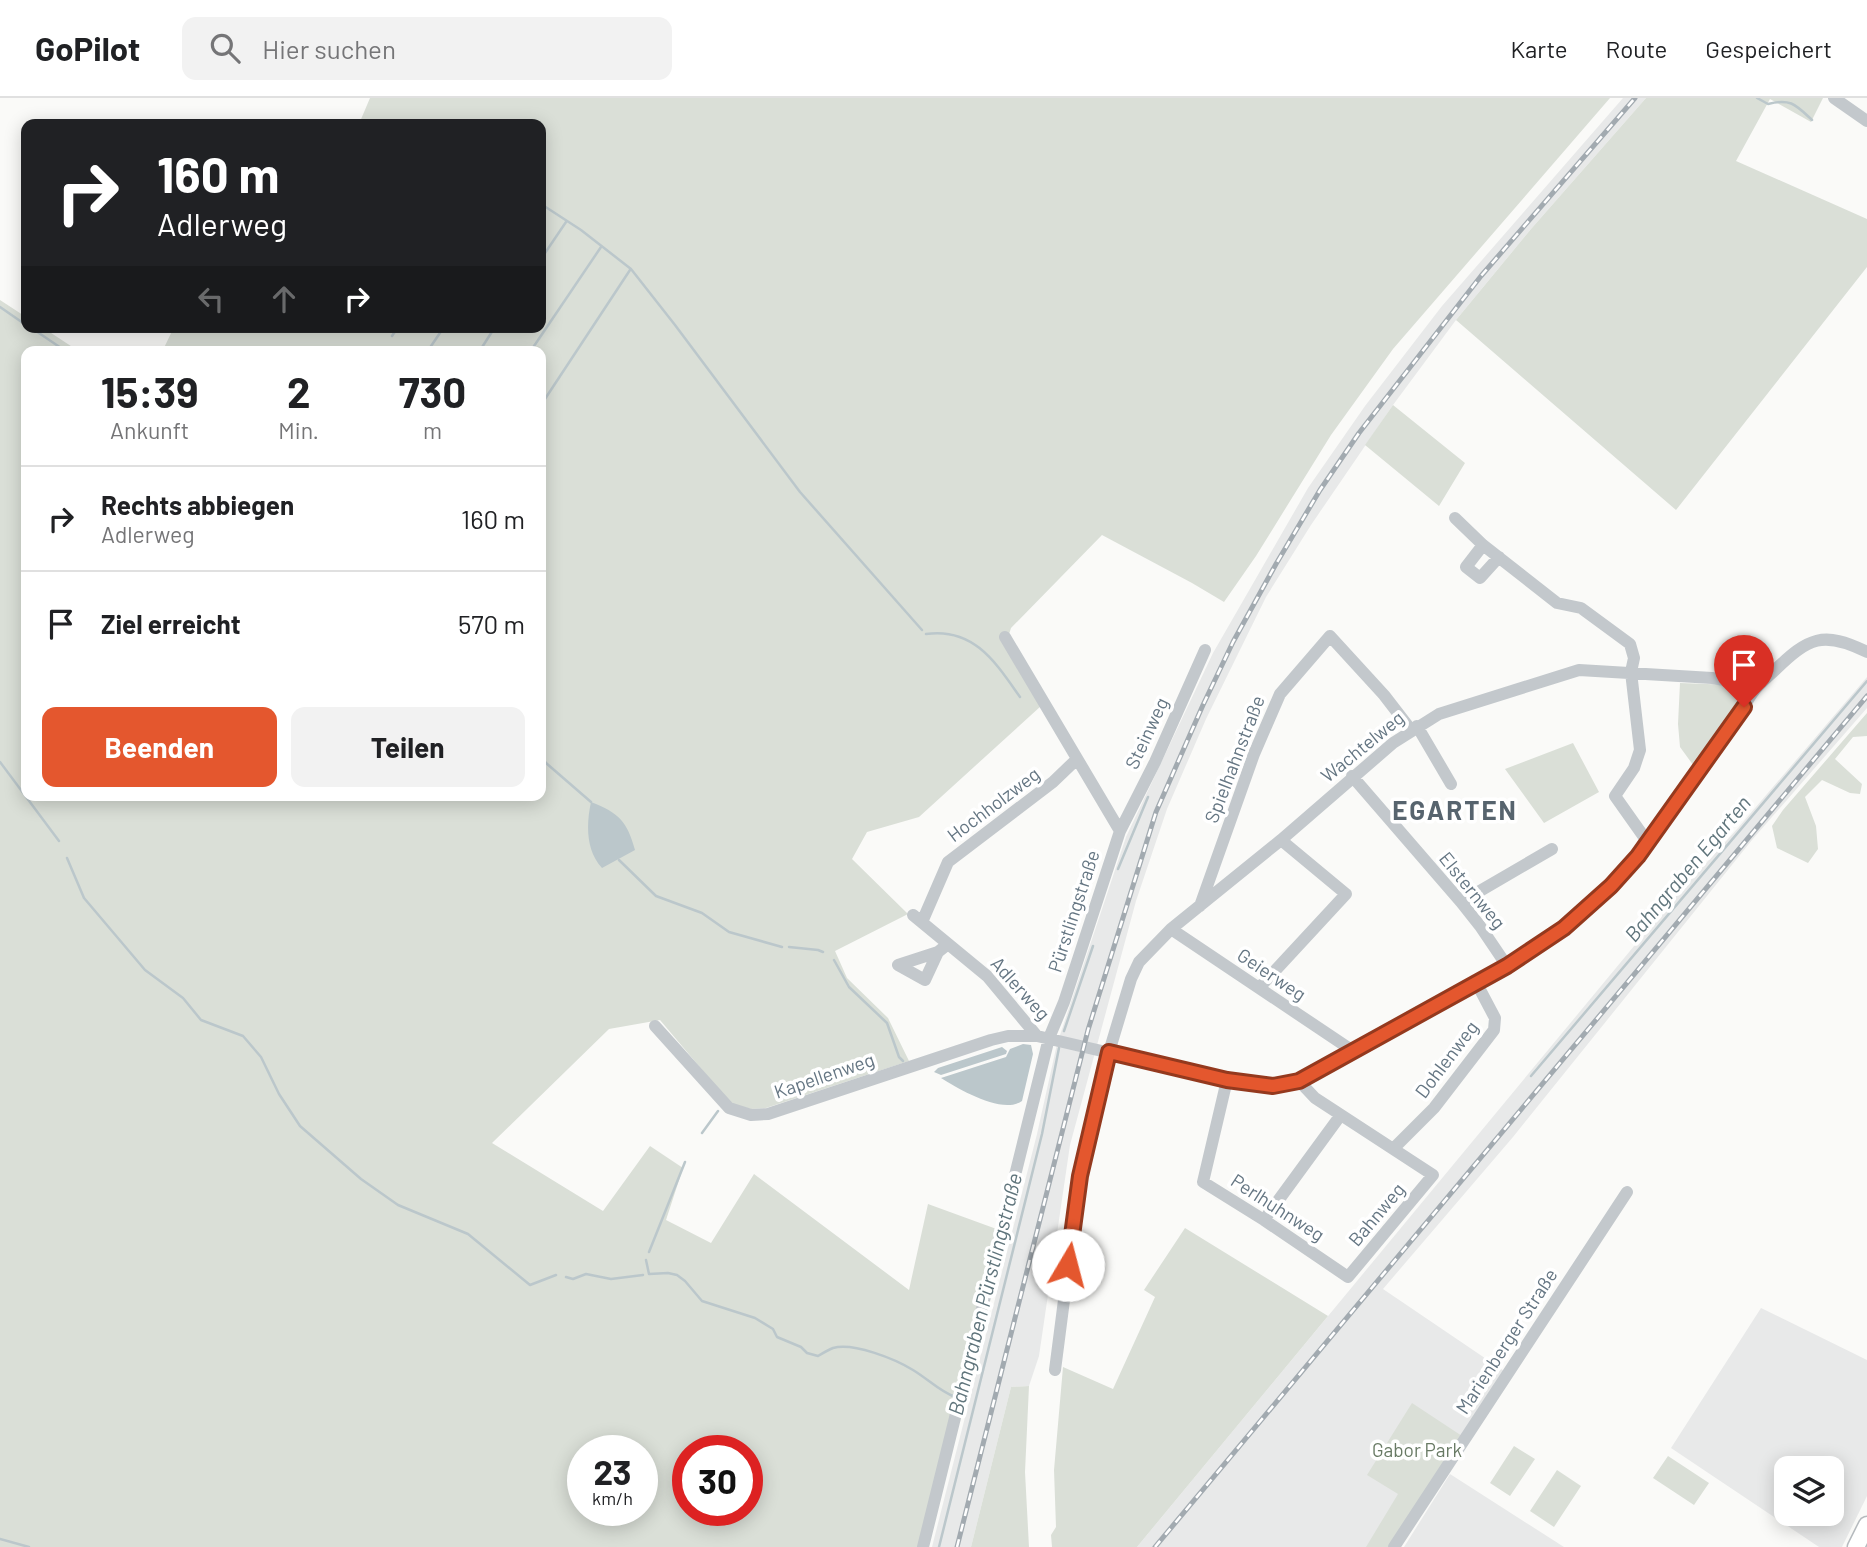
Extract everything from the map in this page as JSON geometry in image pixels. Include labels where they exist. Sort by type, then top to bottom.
[{"type":"main road","points":[[1856,1547],[1867,1525]]},
{"type":"street","points":[[1834,98],[1865,114]]},
{"type":"street","points":[[1455,518],[1483,545],[1557,603],[1581,608],[1630,644],[1634,658],[1631,672],[1640,750],[1634,768],[1615,796],[1644,838],[1649,841]]},
{"type":"street","points":[[1483,545],[1466,567],[1480,578],[1499,557]]},
{"type":"street","name":"Spielhahnstraße","points":[[1200,907],[1254,754],[1280,694],[1330,636],[1414,728]]},
{"type":"street","name":"Pürstlingstraße","points":[[923,1547],[1043,1037],[1064,1002],[1120,831],[1005,637]]},
{"type":"street","name":"Adlerweg","points":[[917,918],[943,948],[987,976],[1043,1037],[1227,1080],[1273,1086],[1299,1081],[1507,966],[1564,928],[1611,886],[1649,841],[1744,707],[1754,688],[1802,645],[1824,639],[1852,644],[1867,652]]},
{"type":"street","name":"Steinweg","points":[[1120,831],[1155,762],[1205,650]]},
{"type":"street","name":"Wachtelweg","points":[[1055,1370],[1080,1176],[1109,1052],[1131,979],[1139,962],[1171,929],[1281,840],[1352,776],[1414,728],[1439,714],[1579,670],[1712,678],[1754,688]]},
{"type":"street","points":[[1414,728],[1451,784]]},
{"type":"street","name":"Hochholzweg","points":[[917,918],[948,862],[1053,782],[1077,759]]},
{"type":"street","name":"Elsternweg","points":[[1352,776],[1461,902],[1507,966]]},
{"type":"street","points":[[1259,988],[1346,894],[1281,840]]},
{"type":"street","points":[[1461,902],[1552,849]]},
{"type":"street","name":"Geierweg","points":[[1171,929],[1353,1051]]},
{"type":"street","name":"Dohlenweg","points":[[1393,1149],[1434,1108],[1494,1030],[1495,1018],[1476,982]]},
{"type":"street","name":"Kapellenweg","points":[[655,1026],[729,1108],[751,1115],[768,1114],[979,1043],[1008,1036],[1043,1037]]},
{"type":"street","name":"Perlhuhnweg","points":[[1227,1080],[1203,1182],[1348,1277]]},
{"type":"street","points":[[1299,1081],[1315,1098],[1393,1149]]},
{"type":"street","points":[[1264,1220],[1340,1116]]},
{"type":"street","name":"Bahnweg","points":[[1348,1277],[1433,1175],[1393,1149]]},
{"type":"street","name":"Marienberger Straße","points":[[1394,1547],[1627,1192]]},
{"type":"shaded area","points":[[1623,98],[1646,98],[1531,229],[1456,320],[1393,405],[1311,525],[1266,597],[1206,719],[1167,809],[1136,901],[1070,1145],[1039,1356],[1029,1386],[1011,1387],[971,1547],[932,1547],[1037,1134],[1057,1044],[1126,837],[1213,653],[1308,488],[1365,406],[1442,306]]},
{"type":"shaded area","points":[[1867,677],[1867,708],[1752,840],[1513,1137],[1383,1289],[1504,1371],[1396,1547],[1137,1547],[1668,905],[1738,828]]},
{"type":"shaded area","points":[[591,802],[609,810],[620,819],[629,832],[635,850],[602,868],[590,846],[588,820]]},
{"type":"shaded area","points":[[1023,1044],[1031,1045],[1033,1054],[1022,1101],[1003,1105],[992,1103],[941,1078],[1006,1057],[1010,1049]]},
{"type":"shaded area","points":[[1002,1047],[1007,1051],[1006,1054],[941,1075],[934,1072],[938,1068]]},
{"type":"shaded area","points":[[1761,1308],[1867,1360],[1867,1496],[1842,1547],[1819,1547],[1788,1526],[1844,1526],[1844,1456],[1774,1456],[1774,1517],[1671,1448]]},
{"type":"shaded area","points":[[1450,1474],[1564,1547],[1404,1547]]},
{"type":"green space","points":[[370,98],[1610,98],[1393,349],[1331,435],[1256,556],[1224,602],[1102,535],[1011,628],[1005,647],[1041,706],[919,817],[867,832],[852,859],[908,914],[835,951],[847,978],[888,1018],[909,1061],[766,1108],[751,1109],[731,1104],[660,1020],[609,1029],[492,1143],[603,1211],[650,1146],[683,1168],[666,1220],[711,1243],[754,1174],[909,1290],[928,1204],[1002,1231],[923,1547],[0,1547],[0,300],[21,314],[21,333],[51,333],[71,346],[21,346],[21,801],[546,801],[546,346],[165,346],[171,333],[546,333],[546,119],[361,119]]},
{"type":"green space","points":[[1646,98],[1823,98],[1811,122],[1770,99],[1736,161],[1867,219],[1867,267],[1676,510],[1456,320],[1531,229]]},
{"type":"green space","points":[[1393,405],[1465,463],[1439,506],[1365,445]]},
{"type":"green space","points":[[1680,683],[1734,685],[1742,703],[1696,769],[1680,747]]},
{"type":"green space","points":[[1867,713],[1867,736],[1853,737],[1835,759],[1862,784],[1860,794],[1850,793],[1822,780],[1805,797],[1816,826],[1818,849],[1808,863],[1777,848],[1772,826]]},
{"type":"green space","points":[[1573,743],[1599,792],[1544,823],[1505,769]]},
{"type":"green space","points":[[1185,1228],[1328,1316],[1137,1547],[1052,1547],[1051,1535],[1056,1527],[1054,1470],[1063,1367],[1113,1389],[1155,1297],[1144,1290]]},
{"type":"green space","points":[[1029,1386],[1025,1472],[1029,1547],[971,1547],[1011,1387]]},
{"type":"green space","name":"Gabor Park","points":[[1412,1403],[1462,1436],[1388,1547],[1366,1547],[1398,1494],[1367,1475]]},
{"type":"green space","points":[[1514,1446],[1535,1459],[1510,1496],[1490,1483]]},
{"type":"green space","points":[[1668,1456],[1709,1483],[1694,1505],[1653,1478]]},
{"type":"green space","points":[[1557,1470],[1581,1486],[1554,1527],[1530,1511]]},
{"type":"waterway","points":[[1757,98],[1768,104],[1788,102],[1812,120]]},
{"type":"waterway","points":[[546,207],[581,230],[631,269],[800,492],[922,630]]},
{"type":"waterway","points":[[546,252],[566,222]]},
{"type":"waterway","points":[[546,328],[601,247]]},
{"type":"waterway","points":[[546,397],[630,270]]},
{"type":"waterway","points":[[0,307],[21,322]]},
{"type":"waterway","points":[[39,333],[58,346]]},
{"type":"waterway","points":[[431,346],[440,333]]},
{"type":"waterway","points":[[483,346],[491,333]]},
{"type":"waterway","points":[[534,346],[543,333]]},
{"type":"waterway","points":[[926,634],[943,633],[971,642],[992,660],[1020,697]]},
{"type":"waterway","name":"Bahngraben Egarten","points":[[1531,1076],[1867,681]]},
{"type":"waterway","points":[[0,762],[21,790]]},
{"type":"waterway","points":[[546,763],[591,802]]},
{"type":"waterway","points":[[1118,869],[1148,797]]},
{"type":"waterway","points":[[29,801],[59,841]]},
{"type":"waterway","points":[[67,858],[84,898],[145,970],[183,998],[201,1020],[243,1036],[261,1057],[279,1094],[300,1126],[361,1179],[398,1205],[468,1234],[530,1285],[556,1275]]},
{"type":"waterway","points":[[619,860],[656,896],[702,913],[729,932],[782,947]]},
{"type":"waterway","name":"Bahngraben Pürstlingstraße","points":[[1064,1031],[1093,946]]},
{"type":"waterway","points":[[789,947],[823,952]]},
{"type":"waterway","points":[[834,960],[849,987],[887,1023],[899,1057],[903,1061]]},
{"type":"waterway","name":"Bahngraben Pürstlingstraße","points":[[939,1547],[1042,1134],[1059,1048]]},
{"type":"waterway","points":[[702,1133],[718,1111]]},
{"type":"waterway","points":[[649,1252],[685,1162]]},
{"type":"waterway","points":[[646,1260],[649,1274],[677,1275],[702,1301],[755,1318],[773,1329],[777,1337],[801,1347],[807,1353],[818,1356],[841,1347],[874,1353],[918,1373],[955,1397]]},
{"type":"waterway","points":[[566,1277],[573,1279],[586,1274],[611,1279],[643,1275]]},
{"type":"waterway","points":[[0,1539],[29,1547]]},
{"type":"railway","points":[[957,1547],[1088,1030],[1156,812],[1203,705],[1233,642],[1276,564],[1320,490],[1359,433],[1481,276],[1635,98]]},
{"type":"railway","points":[[1155,1547],[1867,696]]},
{"type":"district","name":"EGARTEN","points":[[1455,809]]},
{"type":"route","points":[[1068,1265],[1080,1176],[1109,1052],[1227,1080],[1273,1086],[1299,1081],[1507,966],[1564,928],[1611,886],[1638,856],[1744,707]]}]
